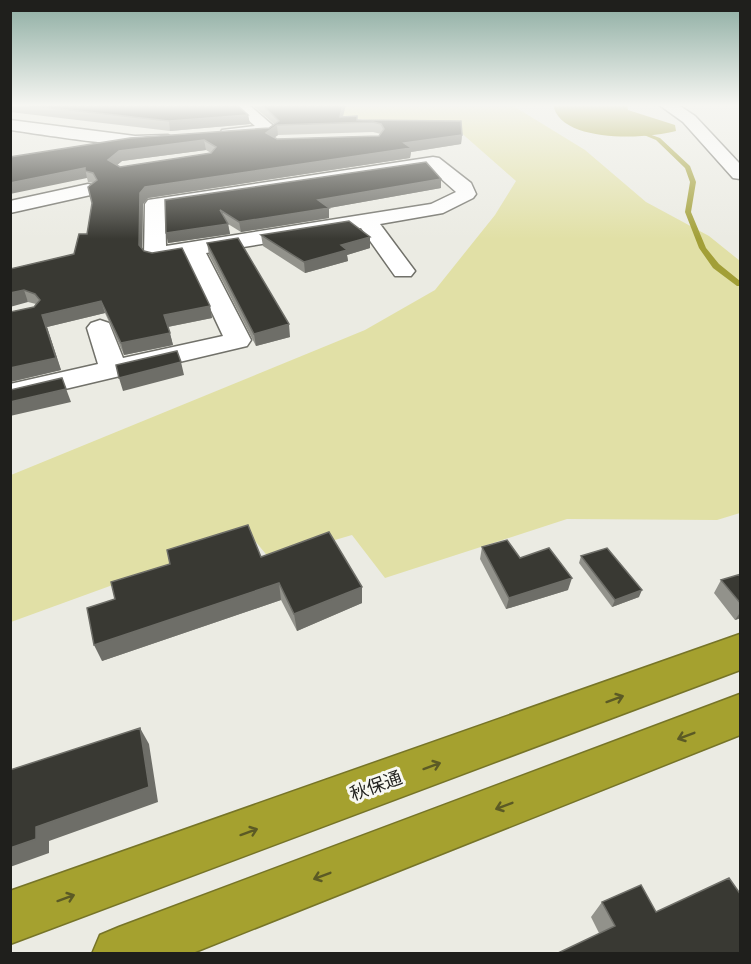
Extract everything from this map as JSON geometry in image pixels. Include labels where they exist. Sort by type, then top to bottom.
[{"type":"highway","name":"秋保通","points":[[10,918],[741,652]]},
{"type":"highway","points":[[119,954],[741,715]]},
{"type":"street","points":[[421,149],[464,188],[466,194],[436,209],[155,255],[155,204],[433,162]]},
{"type":"street","points":[[717,149],[741,174]]},
{"type":"street","points":[[10,207],[88,190]]},
{"type":"street","points":[[366,220],[403,271]]},
{"type":"street","points":[[10,393],[238,340],[193,249]]},
{"type":"street","points":[[100,328],[113,369]]},
{"type":"shaded area","points":[[480,149],[583,149],[646,202],[709,236],[740,261],[740,513],[717,520],[567,519],[385,578],[352,535],[270,559],[250,535],[11,622],[11,475],[365,330],[435,290],[495,215],[516,181]]},
{"type":"building","points":[[61,149],[135,149],[119,151],[108,160],[120,167],[211,153],[214,149],[404,149],[145,187],[140,193],[139,245],[144,251],[152,253],[182,248],[210,306],[164,315],[170,333],[121,343],[101,301],[42,315],[56,358],[10,368],[10,312],[34,307],[40,300],[35,294],[24,290],[10,293],[10,269],[74,254],[79,234],[87,234],[92,203],[88,187],[97,180],[93,173],[85,171],[85,168],[10,183],[10,157]]},
{"type":"building","points":[[426,162],[441,179],[318,200],[329,208],[239,222],[220,210],[228,224],[166,233],[165,200]]},
{"type":"building","points":[[349,221],[370,237],[341,245],[347,250],[304,262],[261,235]]},
{"type":"building","points":[[238,238],[289,324],[254,334],[207,243]]},
{"type":"building","points":[[177,351],[181,362],[119,378],[116,365]]},
{"type":"building","points":[[62,378],[66,389],[10,402],[10,390]]},
{"type":"building","points":[[248,525],[261,557],[329,532],[362,587],[294,614],[279,583],[94,645],[87,608],[115,599],[111,582],[170,564],[167,550]]},
{"type":"building","points":[[507,540],[520,558],[549,548],[572,578],[509,598],[482,547]]},
{"type":"building","points":[[607,548],[642,590],[615,600],[581,556]]},
{"type":"building","points":[[741,574],[741,604],[721,580]]},
{"type":"building","points":[[140,728],[149,787],[36,827],[36,839],[10,848],[10,770]]},
{"type":"building","points":[[729,878],[741,895],[741,954],[556,954],[615,926],[602,902],[641,885],[656,912]]},
{"type":"waterway","points":[[669,149],[688,167],[693,182],[688,212],[703,248],[716,266],[740,284]]}]
